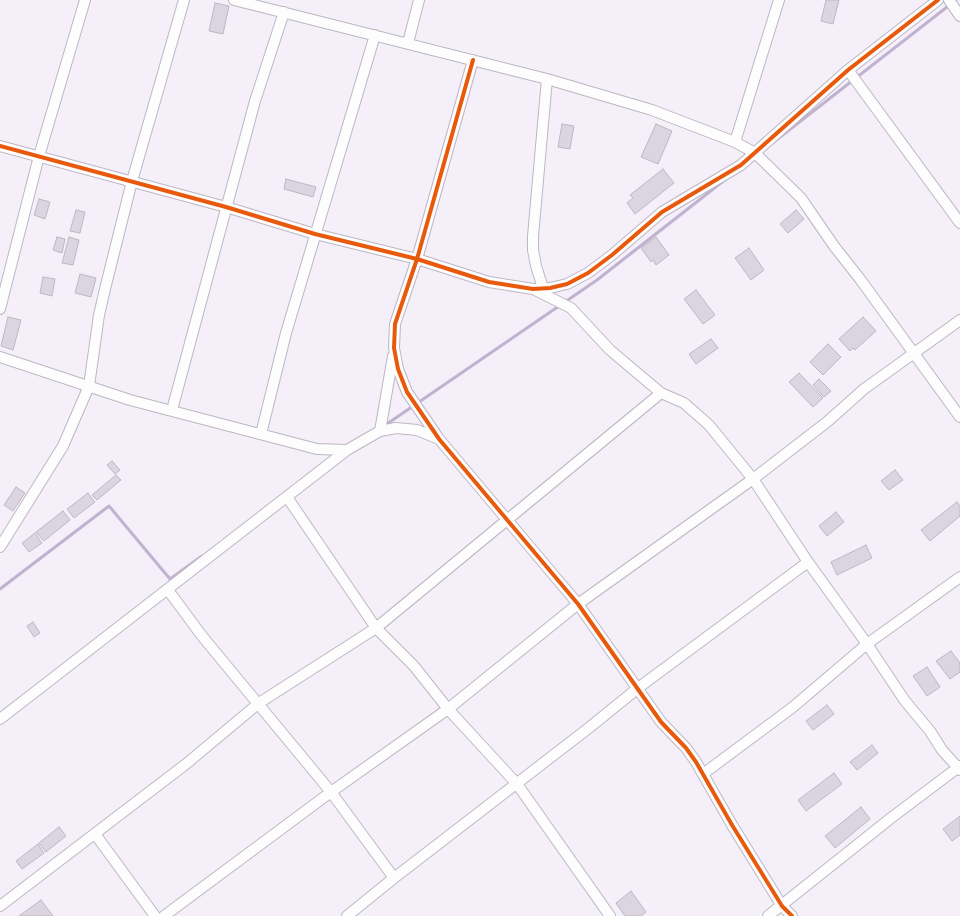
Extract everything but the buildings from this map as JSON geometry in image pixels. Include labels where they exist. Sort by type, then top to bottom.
[{"type":"street","points":[[0,309],[39,156],[85,0]]},
{"type":"street","points":[[0,547],[63,446],[89,386],[99,315],[132,181],[184,0]]},
{"type":"street","points":[[234,0],[408,42],[547,79],[652,110],[735,142],[755,153],[801,198],[960,417]]},
{"type":"street","points":[[408,42],[419,0]]},
{"type":"street","points":[[735,142],[779,0]]},
{"type":"street","points":[[0,146],[226,207],[315,234],[417,259],[489,282],[538,289],[567,284],[588,273],[612,255],[662,212],[741,165],[848,70],[938,0]]},
{"type":"street","points":[[949,0],[960,16]]},
{"type":"street","points":[[172,410],[226,207],[256,101],[284,12]]},
{"type":"street","points":[[261,434],[286,333],[376,35]]},
{"type":"street","points":[[380,430],[394,348],[395,324],[417,259],[473,60]]},
{"type":"street","points":[[848,70],[960,223]]},
{"type":"street","points":[[538,289],[533,250],[533,236],[547,79]]},
{"type":"street","points":[[538,289],[571,308],[610,350],[661,394],[684,403],[709,425],[753,479],[808,562],[867,644],[905,701],[930,731],[942,750],[959,768],[891,818],[768,916]]},
{"type":"street","points":[[164,916],[331,792],[448,710],[578,604],[753,479],[827,422],[864,389],[960,320]]},
{"type":"street","points":[[394,348],[398,370],[408,392],[439,439],[578,604],[638,688],[660,722],[686,748],[782,906],[792,916]]},
{"type":"street","points":[[0,357],[89,386],[261,434],[317,449],[347,450]]},
{"type":"street","points":[[0,906],[186,764],[259,703],[376,628],[661,394]]},
{"type":"street","points":[[0,719],[347,450],[380,430],[396,428],[417,430],[439,439]]},
{"type":"street","points":[[287,497],[376,628],[414,666],[448,710],[516,784],[610,916]]},
{"type":"street","points":[[347,916],[638,688],[808,562]]},
{"type":"street","points":[[703,774],[793,707],[867,644],[960,577]]},
{"type":"street","points":[[168,590],[202,636],[259,703],[331,792],[394,878]]},
{"type":"street","points":[[95,834],[155,916]]},
{"type":"waterway","points":[[775,141],[956,0]]},
{"type":"waterway","points":[[384,426],[597,280],[726,179]]},
{"type":"waterway","points":[[0,589],[109,506],[170,579],[202,556]]},
{"type":"cycle path","points":[[0,146],[226,207],[315,234],[417,259],[489,282],[533,289],[550,288],[567,284],[588,273],[612,255],[662,212],[741,165],[848,70],[938,0]]},
{"type":"cycle path","points":[[473,60],[417,259],[395,324],[394,348],[398,369],[407,392],[439,439],[578,604],[661,722],[686,748],[696,762],[732,825],[782,906],[792,916]]}]
